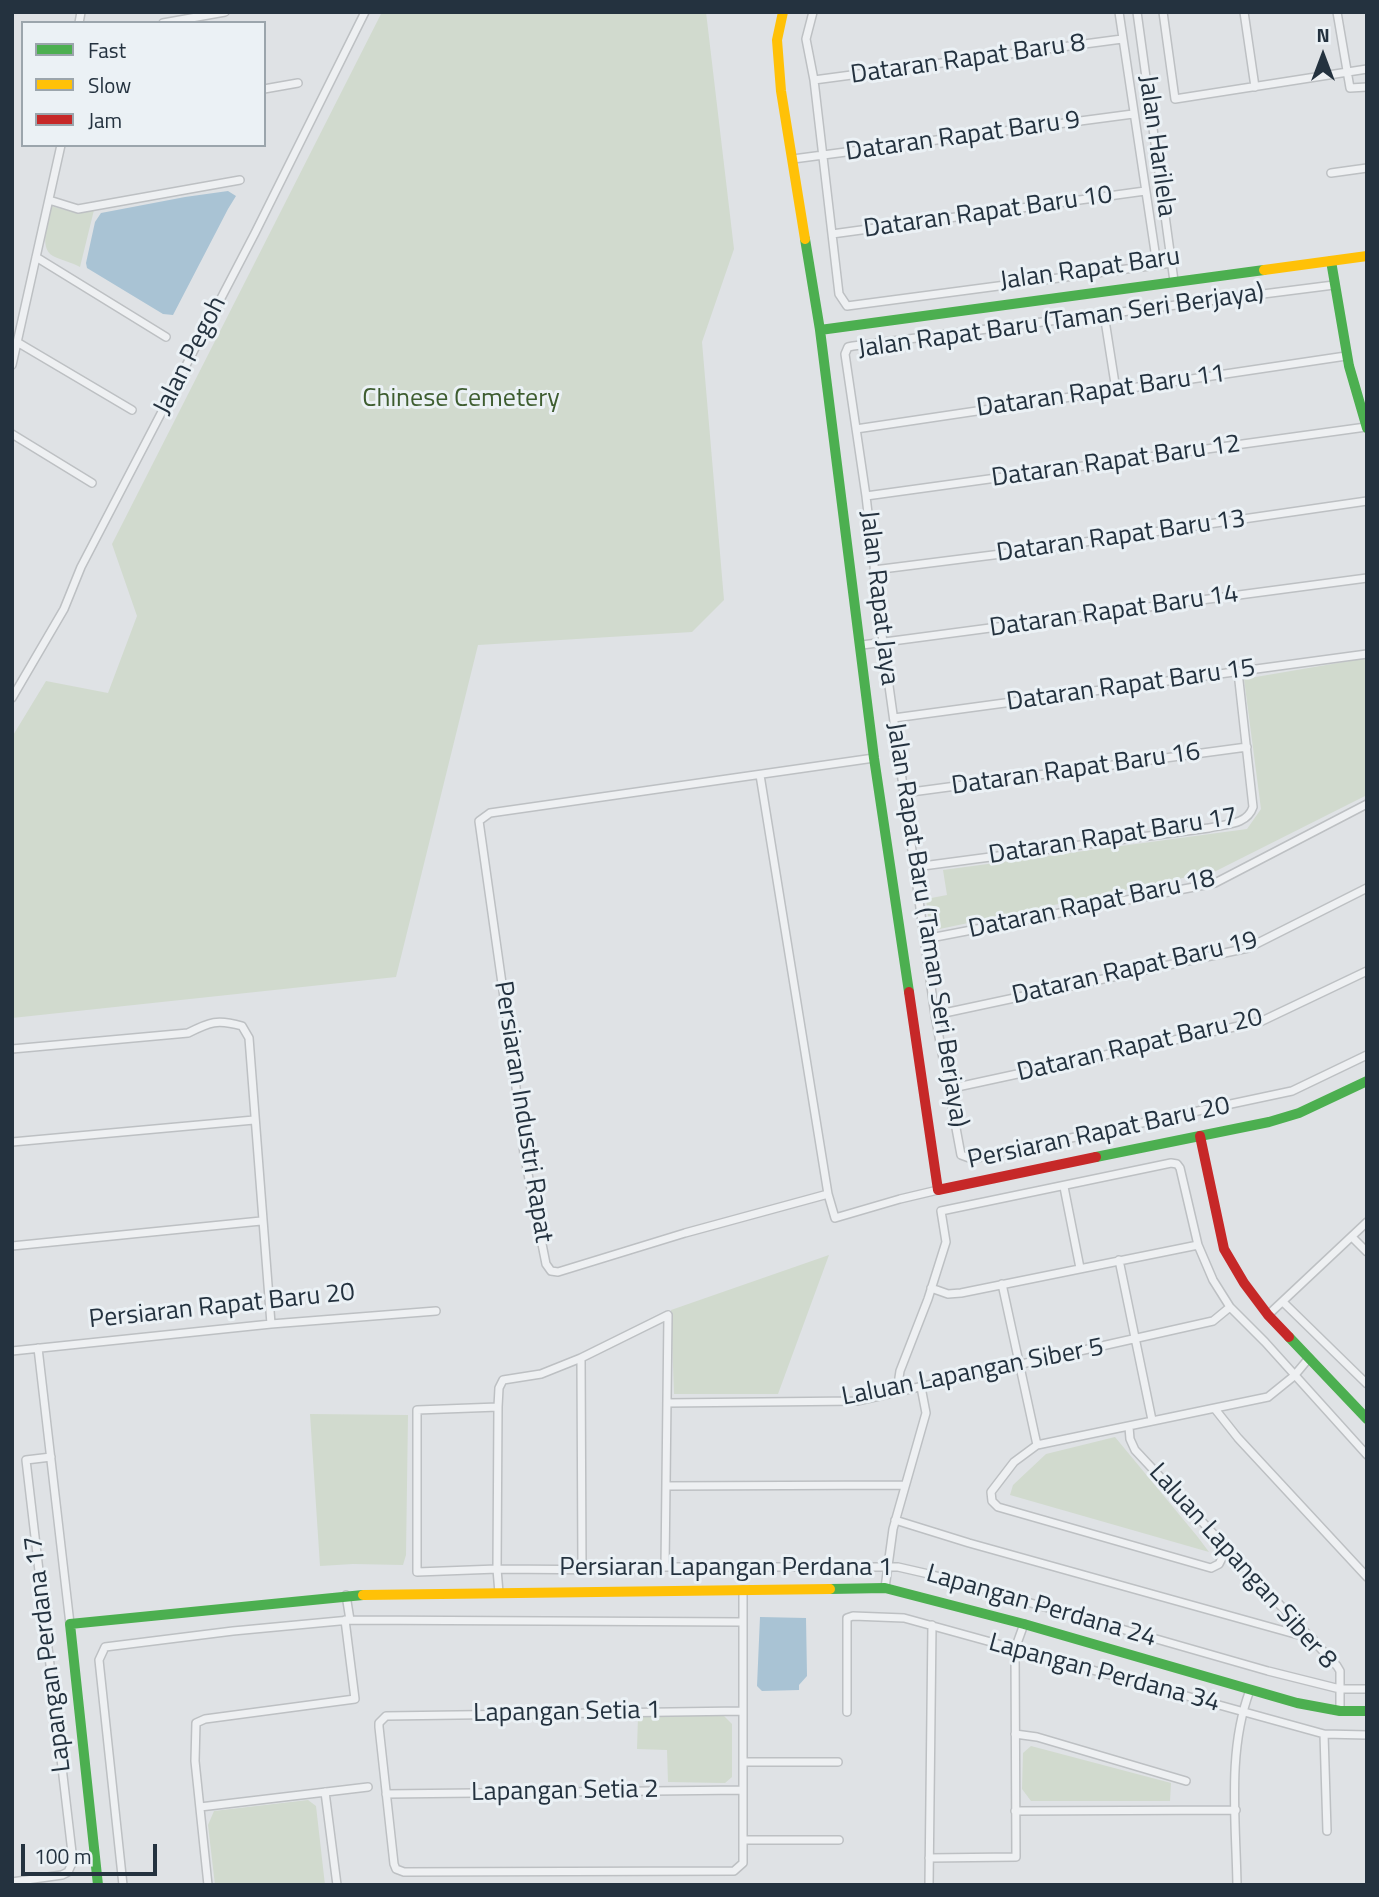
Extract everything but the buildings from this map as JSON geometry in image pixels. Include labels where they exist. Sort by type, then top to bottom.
[{"type":"street","points":[[174,21],[225,12]]},
{"type":"street","name":"Jalan Pegoh","points":[[12,698],[64,609],[81,567],[255,233],[365,12]]},
{"type":"street","name":"Jalan Rapat Jaya","points":[[783,12],[777,40],[777,58],[820,330],[862,645],[874,758],[938,1190]]},
{"type":"street","points":[[813,12],[806,39],[814,80],[832,234]]},
{"type":"street","points":[[1119,12],[1157,265]]},
{"type":"street","name":"Jalan Harilela","points":[[1137,12],[1174,281]]},
{"type":"street","points":[[1163,12],[1175,99],[1367,69]]},
{"type":"street","points":[[1244,12],[1255,87]]},
{"type":"street","points":[[1337,12],[1350,88],[1367,87]]},
{"type":"street","name":"Dataran Rapat Baru 8","points":[[814,80],[1122,39]]},
{"type":"street","points":[[266,89],[298,83]]},
{"type":"street","name":"Dataran Rapat Baru 9","points":[[793,159],[1133,114]]},
{"type":"street","points":[[12,365],[61,147]]},
{"type":"street","points":[[1331,173],[1367,168]]},
{"type":"street","points":[[49,200],[78,209],[240,180]]},
{"type":"street","name":"Dataran Rapat Baru 10","points":[[832,234],[1144,191]]},
{"type":"street","name":"Jalan Rapat Baru","points":[[832,234],[839,294],[847,306],[1172,263]]},
{"type":"street","name":"Jalan Rapat Baru","points":[[820,330],[1367,256]]},
{"type":"street","points":[[36,257],[166,337]]},
{"type":"street","points":[[1331,261],[1346,356],[1355,396],[1367,428]]},
{"type":"street","name":"Jalan Rapat Baru (Taman Seri Berjaya)","points":[[1334,285],[848,347],[845,354],[935,1015],[961,1155],[972,1159],[1292,1091],[1367,1055]]},
{"type":"street","points":[[1104,314],[1116,390]]},
{"type":"street","points":[[18,342],[132,410]]},
{"type":"street","name":"Dataran Rapat Baru 11","points":[[856,429],[1346,356]]},
{"type":"street","name":"Dataran Rapat Baru 12","points":[[866,496],[1367,428]]},
{"type":"street","points":[[12,434],[92,483]]},
{"type":"street","name":"Dataran Rapat Baru 13","points":[[874,570],[1367,501]]},
{"type":"street","name":"Dataran Rapat Baru 14","points":[[862,645],[1367,578]]},
{"type":"street","name":"Dataran Rapat Baru 15","points":[[894,718],[1367,654]]},
{"type":"street","name":"Dataran Rapat Baru 17","points":[[915,867],[1209,828],[1245,820],[1251,815],[1253,807],[1238,672]]},
{"type":"street","name":"Dataran Rapat Baru 16","points":[[904,793],[1247,747]]},
{"type":"street","name":"Persiaran Industri Rapat","points":[[828,1194],[685,1233],[558,1272],[551,1271],[546,1264],[524,1154],[479,821],[490,813],[874,758]]},
{"type":"street","points":[[760,775],[828,1194]]},
{"type":"street","name":"Dataran Rapat Baru 18","points":[[925,939],[1215,883],[1367,804]]},
{"type":"street","name":"Dataran Rapat Baru 19","points":[[935,1015],[1248,948],[1367,888]]},
{"type":"street","name":"Dataran Rapat Baru 20","points":[[948,1089],[1262,1021],[1367,971]]},
{"type":"street","points":[[12,1049],[188,1033],[210,1022],[225,1021],[242,1026],[249,1038],[271,1324]]},
{"type":"street","name":"Persiaran Rapat Baru 20","points":[[828,1194],[835,1218],[938,1190],[1269,1122],[1299,1112],[1367,1081]]},
{"type":"street","points":[[12,1142],[254,1120]]},
{"type":"street","points":[[1200,1136],[1224,1249],[1244,1283],[1268,1315],[1367,1419]]},
{"type":"street","points":[[897,1391],[900,1371],[946,1242],[941,1211],[1171,1163],[1177,1164],[1186,1191],[1198,1245],[1213,1280],[1230,1307],[1367,1455]]},
{"type":"street","points":[[1064,1187],[1080,1268]]},
{"type":"street","points":[[12,1246],[261,1221]]},
{"type":"street","points":[[1268,1315],[1367,1222]]},
{"type":"street","points":[[1352,1237],[1367,1252]]},
{"type":"street","points":[[931,1289],[948,1294],[1198,1245]]},
{"type":"street","points":[[1119,1260],[1152,1420]]},
{"type":"street","points":[[1002,1284],[1037,1446]]},
{"type":"street","points":[[1283,1303],[1366,1381]]},
{"type":"street","name":"Laluan Lapangan Siber 5","points":[[667,1404],[857,1401],[1213,1321],[1230,1307]]},
{"type":"street","name":"Persiaran Rapat Baru 20","points":[[12,1351],[271,1324],[436,1311]]},
{"type":"street","points":[[499,1593],[498,1407],[499,1388],[503,1380],[541,1374],[581,1358],[668,1315],[665,1567]]},
{"type":"street","points":[[38,1348],[98,1885]]},
{"type":"street","points":[[581,1358],[582,1570]]},
{"type":"street","points":[[1227,1548],[1219,1564],[1211,1568],[998,1507],[992,1501],[991,1492],[1014,1462],[1037,1446],[1268,1397],[1294,1376],[1309,1358]]},
{"type":"street","points":[[886,1588],[895,1520],[926,1413],[921,1387]]},
{"type":"street","name":"Lapangan Perdana 24","points":[[498,1407],[417,1410],[417,1572],[665,1567],[898,1567],[1255,1668],[1340,1689],[1367,1689]]},
{"type":"street","points":[[1215,1409],[1238,1438],[1367,1577]]},
{"type":"street","name":"Laluan Lapangan Siber 8","points":[[1129,1427],[1135,1450],[1340,1671],[1340,1711]]},
{"type":"street","name":"Lapangan Perdana 17","points":[[12,1882],[62,1875],[68,1872],[73,1861],[26,1460],[51,1457]]},
{"type":"street","points":[[666,1486],[905,1485]]},
{"type":"street","points":[[895,1520],[1191,1607],[1313,1639]]},
{"type":"street","name":"Persiaran Lapangan Perdana 1","points":[[70,1624],[346,1595],[886,1588],[1024,1624],[1297,1703],[1340,1711],[1367,1711]]},
{"type":"street","points":[[386,1794],[394,1864],[404,1872],[734,1871],[743,1863],[743,1590]]},
{"type":"street","points":[[208,1885],[194,1727],[198,1720],[355,1699],[346,1595]]},
{"type":"street","name":"Lapangan Perdana 34","points":[[847,1712],[847,1618],[904,1618],[1324,1734],[1367,1735]]},
{"type":"street","points":[[123,1885],[99,1660],[105,1647],[348,1620],[743,1622]]},
{"type":"street","points":[[929,1858],[1016,1857],[1015,1649],[1024,1624]]},
{"type":"street","points":[[929,1885],[932,1625]]},
{"type":"street","points":[[1237,1885],[1235,1753],[1242,1712],[1250,1689]]},
{"type":"street","name":"Lapangan Setia 1","points":[[386,1794],[379,1723],[386,1716],[743,1711]]},
{"type":"street","points":[[1015,1734],[1038,1737],[1186,1781]]},
{"type":"street","points":[[1324,1734],[1327,1831]]},
{"type":"street","points":[[743,1762],[838,1762]]},
{"type":"street","points":[[200,1807],[368,1787]]},
{"type":"street","name":"Lapangan Setia 2","points":[[386,1794],[743,1790]]},
{"type":"street","points":[[325,1792],[337,1885]]},
{"type":"street","points":[[1015,1811],[1236,1810]]},
{"type":"street","points":[[743,1840],[839,1840]]},
{"type":"green space","name":"Chinese Cemetery","points":[[382,12],[706,12],[734,249],[702,342],[724,600],[692,632],[478,645],[396,977],[12,1018],[12,737],[46,681],[108,693],[137,616],[112,544]]},
{"type":"green space","points":[[51,206],[76,213],[94,210],[80,267],[53,256],[46,247]]},
{"type":"green space","points":[[1367,658],[1367,795],[1216,871],[930,931],[926,899],[947,895],[943,870],[1247,829],[1261,809],[1244,679]]},
{"type":"green space","points":[[829,1255],[778,1394],[674,1394],[671,1310]]},
{"type":"green space","points":[[310,1414],[408,1415],[406,1555],[403,1565],[320,1566]]},
{"type":"green space","points":[[1115,1437],[1209,1552],[1010,1495],[1013,1485],[1046,1454]]},
{"type":"green space","points":[[638,1716],[724,1716],[732,1724],[732,1777],[725,1783],[668,1782],[667,1750],[637,1749]]},
{"type":"green space","points":[[1031,1746],[1171,1783],[1170,1801],[1031,1801],[1022,1789],[1023,1753]]},
{"type":"green space","points":[[308,1800],[316,1806],[325,1885],[215,1885],[208,1825],[214,1811]]},
{"type":"water","points":[[228,191],[236,196],[173,315],[163,314],[87,268],[95,222],[101,213]]},
{"type":"water","points":[[760,1617],[806,1618],[807,1676],[799,1685],[799,1690],[762,1691],[757,1686]]},
{"type":"traffic: fast","points":[[805,239],[820,330],[874,758],[909,992]]},
{"type":"traffic: fast","points":[[1331,261],[1349,366],[1367,428]]},
{"type":"traffic: fast","points":[[820,330],[1264,270]]},
{"type":"traffic: fast","points":[[1096,1157],[1269,1122],[1299,1113],[1367,1081]]},
{"type":"traffic: fast","points":[[1289,1337],[1367,1419]]},
{"type":"traffic: fast","points":[[830,1589],[885,1588],[1024,1624],[1297,1703],[1340,1711],[1367,1711]]},
{"type":"traffic: fast","points":[[98,1885],[70,1624],[363,1595]]},
{"type":"traffic: slow","points":[[783,12],[777,40],[781,91],[805,239]]},
{"type":"traffic: slow","points":[[1264,270],[1367,256]]},
{"type":"traffic: slow","points":[[363,1595],[830,1589]]},
{"type":"traffic: jam","points":[[909,992],[938,1190],[1096,1157]]},
{"type":"traffic: jam","points":[[1200,1136],[1224,1249],[1244,1283],[1289,1337]]}]
